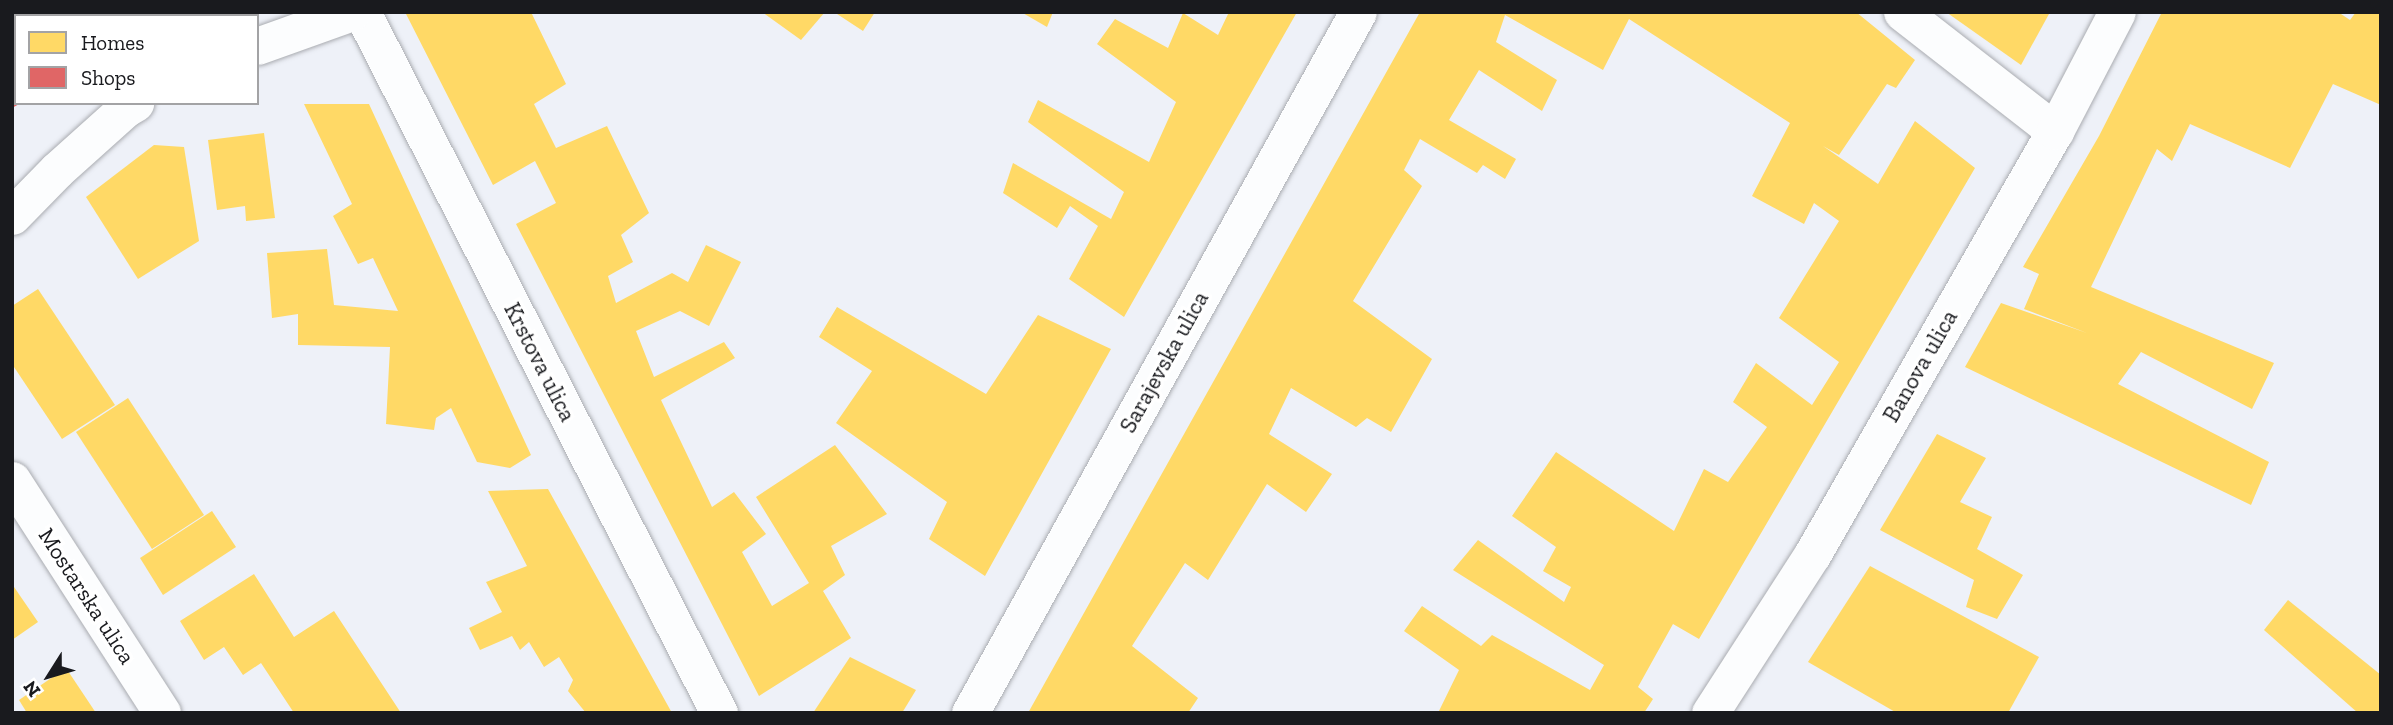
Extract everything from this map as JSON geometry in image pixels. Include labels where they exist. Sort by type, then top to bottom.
[{"type":"street","points":[[259,45],[352,12]]},
{"type":"street","name":"Krstova ulica","points":[[362,12],[719,713]]},
{"type":"street","name":"Sarajevska ulica","points":[[970,713],[1358,12]]},
{"type":"street","points":[[1902,12],[2055,131]]},
{"type":"street","name":"Banova ulica","points":[[1710,713],[1812,555],[2055,131],[2117,12]]},
{"type":"street","points":[[12,216],[57,170],[132,105]]},
{"type":"street","name":"Mostarska ulica","points":[[12,480],[162,713]]},
{"type":"building: Homes","points":[[405,12],[531,12],[566,84],[534,104],[556,148],[607,126],[649,213],[621,235],[633,262],[608,276],[616,303],[672,273],[688,282],[706,245],[741,262],[709,326],[680,311],[636,331],[654,377],[724,342],[735,358],[661,400],[712,507],[734,492],[766,534],[742,552],[772,606],[809,583],[756,497],[835,445],[887,514],[831,546],[845,575],[823,591],[851,638],[759,696],[516,224],[556,203],[535,161],[493,185]]},
{"type":"building: Homes","points":[[762,12],[825,12],[801,40]]},
{"type":"building: Homes","points":[[834,12],[875,12],[863,31]]},
{"type":"building: Homes","points":[[1021,12],[1053,12],[1047,27]]},
{"type":"building: Homes","points":[[1229,12],[1297,12],[1124,317],[1069,279],[1098,226],[1070,206],[1057,228],[1003,193],[1013,163],[1111,219],[1124,192],[1028,122],[1038,100],[1149,162],[1176,102],[1097,44],[1115,19],[1168,48],[1183,13],[1218,35]]},
{"type":"building: Homes","points":[[1420,12],[1856,12],[1915,60],[1896,88],[1887,84],[1839,155],[1823,146],[1878,184],[1915,121],[1975,168],[1699,639],[1673,624],[1638,687],[1653,699],[1644,713],[1438,713],[1459,670],[1404,631],[1422,606],[1481,646],[1492,635],[1590,690],[1604,665],[1453,570],[1478,540],[1564,602],[1571,587],[1543,571],[1556,547],[1512,516],[1556,452],[1674,531],[1704,469],[1728,482],[1767,427],[1733,402],[1756,363],[1812,405],[1839,362],[1779,318],[1839,221],[1814,203],[1804,224],[1752,196],[1790,123],[1629,19],[1603,70],[1505,15],[1496,42],[1557,80],[1542,111],[1479,70],[1449,120],[1516,159],[1505,179],[1483,165],[1477,173],[1420,139],[1404,170],[1422,186],[1353,301],[1432,359],[1391,432],[1367,418],[1356,427],[1291,388],[1269,434],[1332,474],[1306,512],[1267,484],[1208,580],[1185,563],[1132,646],[1198,698],[1188,713],[1028,713]]},
{"type":"building: Homes","points":[[1946,12],[2046,12],[2049,14],[2021,65]]},
{"type":"building: Homes","points":[[2162,12],[2338,12],[2350,20],[2356,12],[2381,12],[2381,105],[2333,84],[2290,168],[2190,124],[2172,161],[2157,149],[2091,287],[2274,363],[2252,409],[2141,352],[2118,384],[2269,462],[2251,505],[1965,367],[2001,303],[2087,333],[2024,309],[2039,274],[2023,267],[2099,136]]},
{"type":"building: Homes","points":[[304,104],[369,104],[531,455],[510,468],[477,462],[451,408],[436,418],[434,430],[386,424],[390,347],[298,345],[298,314],[272,318],[267,253],[327,249],[334,305],[398,311],[373,258],[358,264],[333,216],[352,204]]},
{"type":"building: Homes","points":[[264,133],[275,218],[246,221],[245,206],[217,210],[208,140]]},
{"type":"building: Homes","points":[[154,145],[184,147],[199,241],[138,279],[86,197]]},
{"type":"building: Homes","points":[[38,289],[115,405],[62,439],[12,364],[12,306]]},
{"type":"building: Homes","points":[[837,307],[986,394],[1038,315],[1111,349],[985,576],[929,539],[947,502],[836,423],[872,371],[819,337]]},
{"type":"building: Homes","points":[[128,398],[204,515],[152,549],[76,432]]},
{"type":"building: Homes","points":[[1937,434],[1986,458],[1960,502],[1992,517],[1977,549],[2023,575],[1997,619],[1966,607],[1974,580],[1880,530]]},
{"type":"building: Homes","points":[[548,489],[672,713],[586,713],[568,691],[573,680],[559,657],[544,667],[529,642],[520,650],[512,636],[480,650],[469,628],[502,612],[486,582],[527,566],[488,491]]},
{"type":"building: Homes","points":[[212,511],[236,547],[163,595],[140,558]]},
{"type":"building: Homes","points":[[1870,566],[2039,657],[2008,713],[1897,713],[1808,662]]},
{"type":"building: Homes","points":[[254,574],[294,637],[334,611],[401,713],[294,713],[261,663],[243,675],[224,647],[204,660],[180,621]]},
{"type":"building: Homes","points":[[12,584],[38,622],[12,640]]},
{"type":"building: Homes","points":[[2288,600],[2381,675],[2381,713],[2358,713],[2264,630]]},
{"type":"building: Homes","points":[[850,657],[916,690],[902,713],[813,713]]},
{"type":"building: Homes","points":[[66,668],[96,713],[27,713],[19,700]]},
{"type":"building: Shops","points":[[12,12],[195,12],[14,14],[14,105],[17,105],[12,108]]}]
